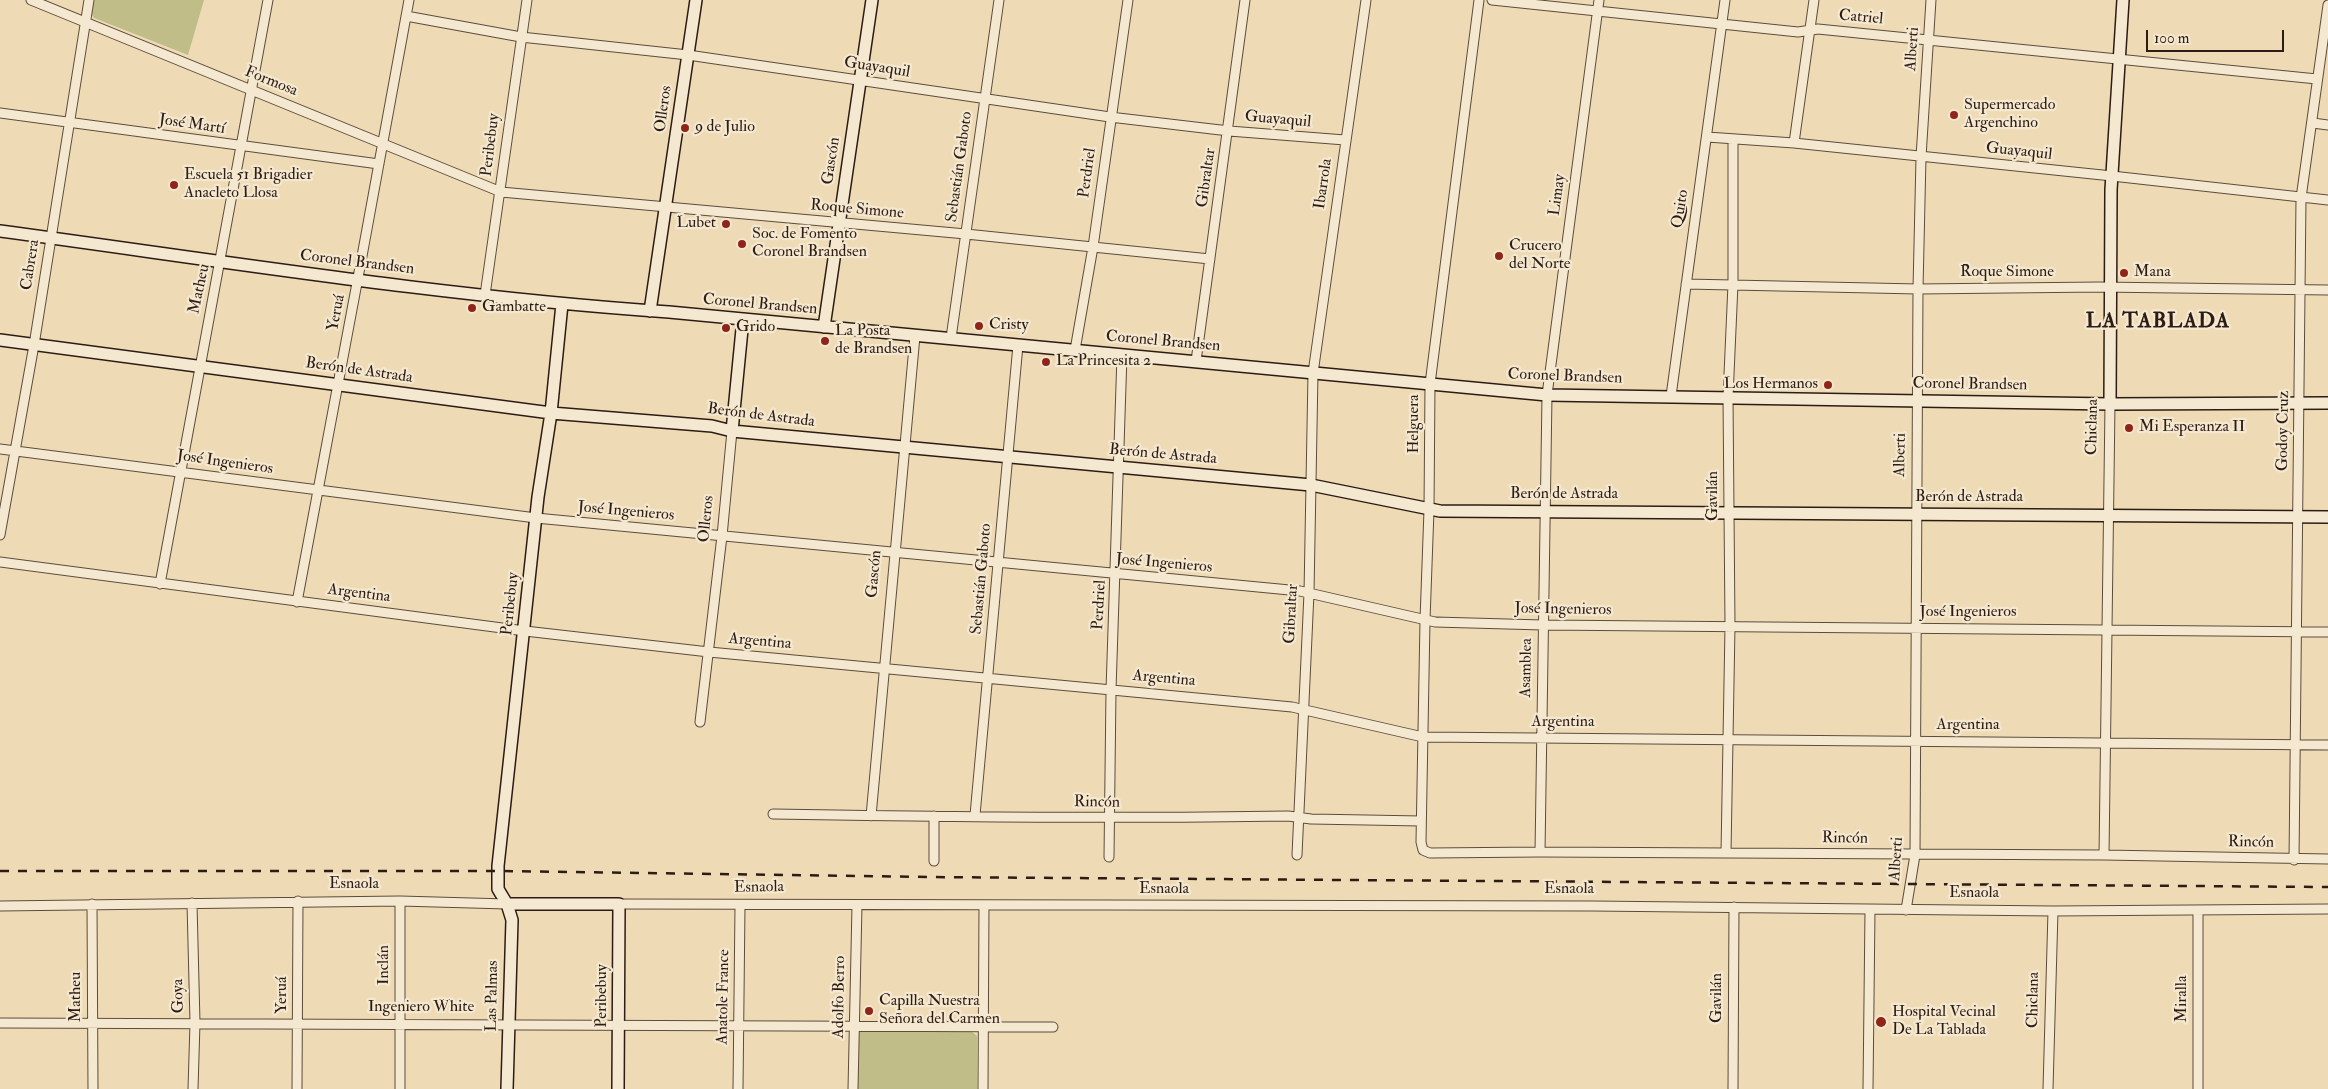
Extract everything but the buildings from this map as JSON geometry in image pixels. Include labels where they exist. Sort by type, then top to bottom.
[{"type":"street","name":"Formosa","points":[[31,0],[252,91],[383,142],[501,192]]},
{"type":"street","name":"Cabrera","points":[[0,535],[34,344],[89,0]]},
{"type":"street","name":"Matheu","points":[[160,584],[268,0]]},
{"type":"street","name":"Yeruá","points":[[297,602],[359,281],[409,0]]},
{"type":"street","name":"Peribebuy","points":[[485,295],[527,0]]},
{"type":"street","name":"Olleros","points":[[650,311],[696,0]]},
{"type":"street","name":"Gascón","points":[[824,327],[872,0]]},
{"type":"street","name":"Sebastián Gaboto","points":[[951,338],[999,0]]},
{"type":"street","name":"Perdriel","points":[[1075,350],[1093,247],[1128,0]]},
{"type":"street","name":"Gibraltar","points":[[1196,361],[1229,131],[1245,0]]},
{"type":"street","name":"Ibarrola","points":[[1313,373],[1366,0]]},
{"type":"street","name":"Helguera","points":[[1424,850],[1421,842],[1421,821],[1424,620],[1429,510],[1430,384],[1479,0]]},
{"type":"street","name":"Catriel","points":[[1492,0],[1722,26],[1798,32],[1818,29],[2317,79]]},
{"type":"street","name":"Limay","points":[[1547,395],[1599,0]]},
{"type":"street","points":[[1722,26],[1725,0]]},
{"type":"street","points":[[1794,144],[1814,0]]},
{"type":"street","name":"Alberti","points":[[1906,910],[1915,855],[1914,741],[1918,289],[1921,157],[1931,0]]},
{"type":"street","name":"Chiclana","points":[[2104,855],[2112,176],[2123,0]]},
{"type":"street","name":"Godoy Cruz","points":[[2294,860],[2298,632],[2301,198],[2317,79],[2327,24],[2328,5]]},
{"type":"street","name":"Guayaquil","points":[[406,16],[521,37],[688,55],[1110,117],[1229,131],[1345,140]]},
{"type":"street","name":"Quito","points":[[1671,396],[1686,275],[1722,26]]},
{"type":"street","name":"José Martí","points":[[0,113],[379,164]]},
{"type":"street","points":[[2312,123],[2328,125]]},
{"type":"street","name":"Guayaquil","points":[[1707,137],[2112,176],[2328,200]]},
{"type":"street","name":"Gavilán","points":[[1726,853],[1730,626],[1728,397],[1733,284],[1733,140]]},
{"type":"street","name":"Roque Simone","points":[[501,192],[838,224],[966,234],[1210,260]]},
{"type":"street","name":"Coronel Brandsen","points":[[0,231],[359,281],[562,304],[951,338],[1547,395],[2110,404],[2328,403]]},
{"type":"street","name":"Roque Simone","points":[[1686,284],[1918,289],[2328,290]]},
{"type":"street","name":"Peribebuy","points":[[507,904],[498,889],[498,866],[536,518],[551,413],[562,304]]},
{"type":"street","name":"Olleros","points":[[700,722],[722,536],[743,319]]},
{"type":"street","name":"Gascón","points":[[871,816],[914,336]]},
{"type":"street","name":"Berón de Astrada","points":[[0,340],[551,413],[712,426],[732,431],[904,448],[1311,485],[1429,510],[2328,517]]},
{"type":"street","name":"Sebastián Gaboto","points":[[975,815],[1018,345]]},
{"type":"street","name":"Perdriel","points":[[1109,857],[1111,690],[1122,355]]},
{"type":"street","name":"Gibraltar","points":[[1297,855],[1302,708],[1309,593],[1313,373]]},
{"type":"street","name":"Asamblea","points":[[1540,852],[1547,395]]},
{"type":"street","name":"José Ingenieros","points":[[0,449],[536,518],[1309,593],[1424,620],[1543,625],[2107,628],[2328,632]]},
{"type":"street","name":"Argentina","points":[[0,562],[525,631],[709,652],[1302,708],[1423,737],[2328,745]]},
{"type":"street","name":"Rincón","points":[[773,814],[871,816],[975,815],[1109,819],[1288,816],[1421,821]]},
{"type":"street","points":[[934,816],[934,861]]},
{"type":"street","name":"Rincón","points":[[1424,850],[1430,853],[2104,855],[2294,860],[2328,859]]},
{"type":"street","name":"Esnaola","points":[[0,906],[400,901],[507,904],[740,905],[788,903],[984,906],[1734,907],[2052,911],[2328,909]]},
{"type":"street","name":"Inclán","points":[[400,901],[400,1089]]},
{"type":"street","name":"Yeruá","points":[[297,1089],[298,902]]},
{"type":"street","name":"Goya","points":[[192,903],[195,1023],[193,1089]]},
{"type":"street","name":"Matheu","points":[[92,904],[93,1089]]},
{"type":"street","name":"Las Palmas","points":[[507,904],[512,920],[507,1089]]},
{"type":"street","name":"Peribebuy","points":[[618,1089],[620,904]]},
{"type":"street","name":"Anatole France","points":[[738,1089],[740,905]]},
{"type":"street","name":"Adolfo Berro","points":[[853,1089],[857,905]]},
{"type":"street","points":[[983,1089],[984,906]]},
{"type":"street","name":"Gavilán","points":[[1733,1089],[1734,907]]},
{"type":"street","points":[[1868,1089],[1870,910]]},
{"type":"street","name":"Miralla","points":[[2198,910],[2198,1089]]},
{"type":"street","name":"Chiclana","points":[[2048,1089],[2052,911]]},
{"type":"street","name":"Ingeniero White","points":[[0,1023],[298,1022],[1053,1027]]},
{"type":"shaded area","points":[[92,0],[204,0],[188,55],[94,18],[90,12]]},
{"type":"shaded area","points":[[859,1030],[970,1030],[977,1036],[977,1089],[855,1089],[853,1035]]},
{"type":"railway","points":[[0,871],[498,871],[927,877],[2328,887]]},
{"type":"place","name":"Supermercado Argenchino","points":[[1954,115]]},
{"type":"place","name":"9 de Julio","points":[[685,128]]},
{"type":"place","name":"Escuela 51 Brigadier Anacleto Llosa","points":[[174,185]]},
{"type":"place","name":"Lubet","points":[[726,224]]},
{"type":"place","name":"Soc. de Fomento Coronel Brandsen","points":[[742,244]]},
{"type":"place","name":"Crucero del Norte","points":[[1499,256]]},
{"type":"place","name":"Mana","points":[[2124,273]]},
{"type":"place","name":"Gambatte","points":[[472,308]]},
{"type":"place","name":"Cristy","points":[[979,326]]},
{"type":"place","name":"Grido","points":[[726,328]]},
{"type":"place","name":"La Posta de Brandsen","points":[[825,341]]},
{"type":"place","name":"La Princesita 2","points":[[1046,362]]},
{"type":"place","name":"Los Hermanos","points":[[1828,385]]},
{"type":"place","name":"Mi Esperanza II","points":[[2129,428]]},
{"type":"place","name":"Capilla Nuestra Señora del Carmen","points":[[869,1011]]},
{"type":"place","name":"Hospital Vecinal De La Tablada","points":[[1881,1022]]},
{"type":"district","name":"LA TABLADA","points":[[2158,322]]}]
